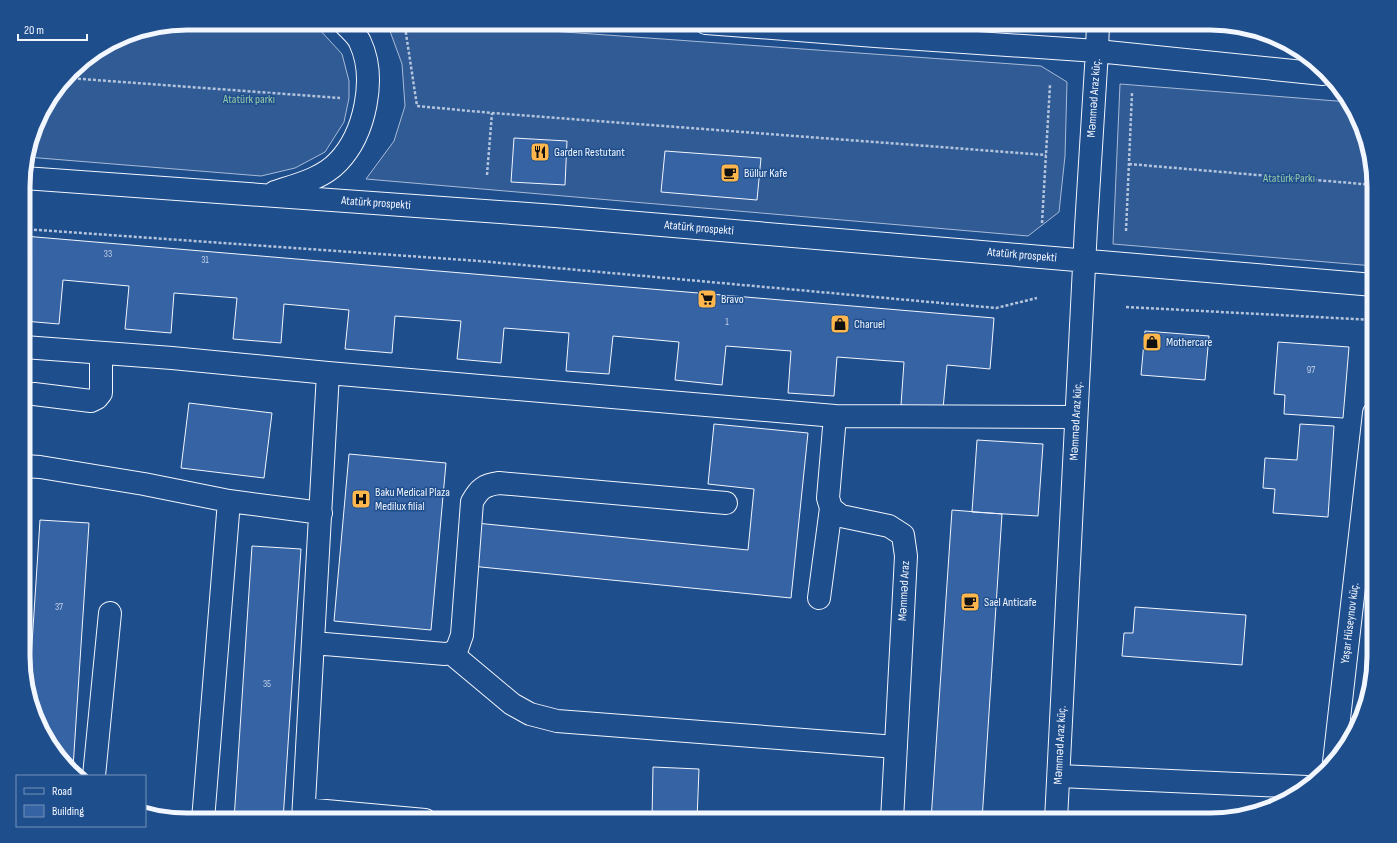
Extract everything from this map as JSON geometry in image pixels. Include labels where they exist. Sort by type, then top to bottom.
[{"type":"main road","points":[[794,30],[1097,51],[1319,74]]},
{"type":"main road","name":"Məmməd Araz küç.","points":[[1056,813],[1084,260],[1098,30]]},
{"type":"main road","points":[[266,195],[315,178],[337,163],[354,140],[364,114],[368,90],[367,64],[358,32]]},
{"type":"main road","name":"Atatürk prospekti","points":[[30,178],[563,217],[1367,284]]},
{"type":"main road","points":[[30,347],[172,358],[328,373],[834,416],[1076,417]]},
{"type":"main road","points":[[34,394],[92,401],[97,398],[101,393],[101,353]]},
{"type":"main road","points":[[304,813],[328,373]]},
{"type":"main road","points":[[819,598],[830,508],[828,498],[834,416]]},
{"type":"main road","points":[[30,466],[144,484],[229,501],[320,514]]},
{"type":"main road","name":"Yaşar Hüseynov küç.","points":[[1335,752],[1367,474]]},
{"type":"main road","points":[[313,643],[445,654],[451,653],[457,649],[462,635],[472,502],[482,488],[492,484],[499,483],[726,503]]},
{"type":"main road","points":[[204,813],[229,501]]},
{"type":"main road","name":"Məmməd Araz","points":[[830,508],[841,516],[889,526],[903,535],[906,556],[892,813]]},
{"type":"main road","points":[[94,775],[110,613]]},
{"type":"main road","points":[[451,653],[512,704],[530,714],[545,719],[896,747]]},
{"type":"main road","points":[[1059,776],[1299,786]]},
{"type":"path","points":[[405,30],[417,106],[1046,155]]},
{"type":"path","points":[[74,78],[340,98]]},
{"type":"path","points":[[1042,223],[1050,85]]},
{"type":"path","points":[[1126,231],[1132,93]]},
{"type":"path","points":[[487,175],[492,113]]},
{"type":"path","points":[[1129,164],[1367,184]]},
{"type":"path","points":[[30,229],[479,261],[996,308],[1037,298]]},
{"type":"path","points":[[1126,307],[1367,320]]},
{"type":"shaded area","name":"Atatürk parkı","points":[[176,30],[320,30],[342,54],[349,81],[349,98],[344,122],[325,152],[295,168],[261,176],[33,157],[38,136],[46,117],[62,91],[91,62],[117,46],[146,35]]},
{"type":"shaded area","points":[[390,30],[536,30],[1041,66],[1067,82],[1065,156],[1059,212],[1028,236],[366,179],[394,141],[405,106],[402,64]]},
{"type":"shaded area","name":"Atatürk Parkı","points":[[1120,84],[1342,101],[1346,108],[1359,136],[1366,166],[1367,265],[1113,244]]},
{"type":"building","points":[[514,138],[567,141],[565,185],[511,182]]},
{"type":"building","points":[[665,151],[761,158],[757,200],[661,192]]},
{"type":"building","points":[[30,237],[994,318],[990,369],[947,365],[943,409],[901,405],[904,362],[837,357],[834,396],[788,393],[791,351],[726,346],[722,385],[675,380],[679,342],[613,336],[609,374],[566,371],[569,333],[504,328],[501,363],[457,359],[461,321],[395,316],[392,353],[345,349],[349,310],[284,304],[281,343],[233,339],[237,298],[174,293],[171,333],[125,329],[129,286],[63,280],[59,324],[30,322]]},
{"type":"building","points":[[1145,331],[1209,336],[1205,380],[1141,375]]},
{"type":"building","points":[[1278,342],[1349,347],[1343,418],[1284,414],[1285,395],[1274,394]]},
{"type":"building","points":[[189,403],[272,413],[264,478],[181,468]]},
{"type":"building","points":[[714,424],[808,433],[791,598],[471,566],[476,523],[748,550],[754,489],[708,484]]},
{"type":"building","points":[[1300,424],[1334,426],[1328,517],[1273,513],[1275,489],[1263,488],[1265,458],[1297,460]]},
{"type":"building","points":[[977,440],[1043,444],[1038,516],[972,512]]},
{"type":"building","points":[[349,454],[446,463],[431,630],[334,621]]},
{"type":"building","points":[[952,510],[1002,514],[982,813],[931,813]]},
{"type":"building","points":[[40,520],[89,523],[73,764],[62,752],[46,726],[35,697],[30,670]]},
{"type":"building","points":[[252,546],[301,549],[283,813],[234,813]]},
{"type":"building","points":[[1135,607],[1246,615],[1242,665],[1122,656],[1124,633],[1133,633]]},
{"type":"building","points":[[653,767],[699,769],[697,813],[652,813]]},
{"type":"place","name":"Garden Restutant","points":[[540,152]]},
{"type":"place","name":"Büllur Kafe","points":[[730,173]]},
{"type":"place","name":"Bravo","points":[[707,299]]},
{"type":"place","name":"Charuel","points":[[840,324]]},
{"type":"place","name":"Mothercare","points":[[1152,342]]},
{"type":"place","name":"Baku Medical Plaza Medilux filial","points":[[361,499]]},
{"type":"place","name":"Sael Anticafe","points":[[970,602]]}]
